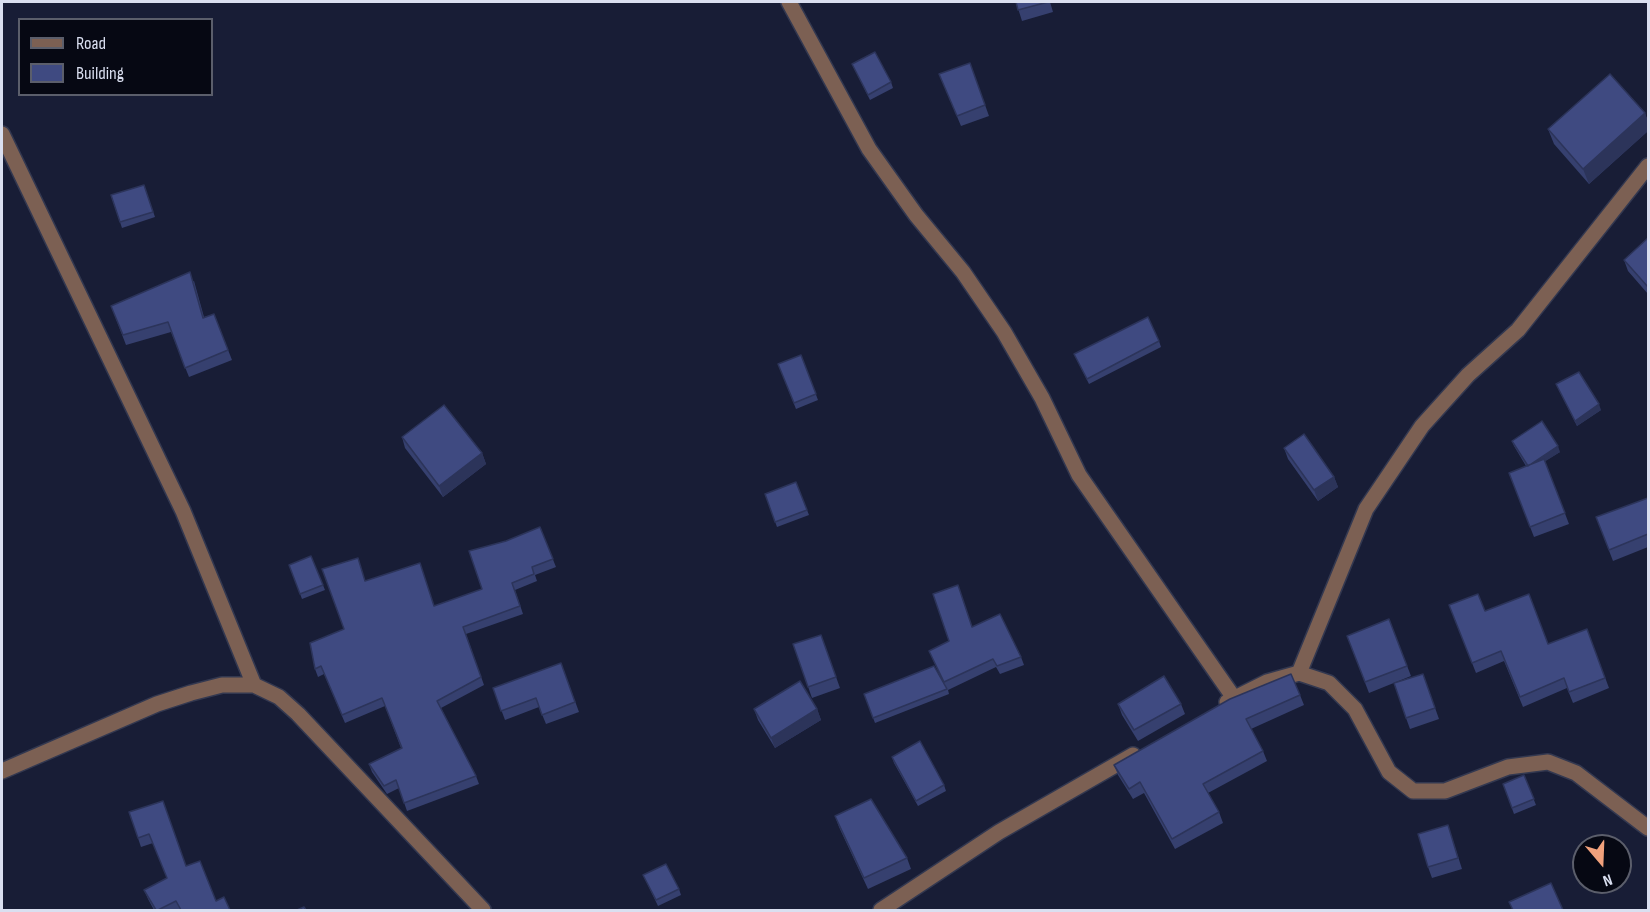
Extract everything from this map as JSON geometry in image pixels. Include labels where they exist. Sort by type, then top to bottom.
[{"type":"street","points":[[789,2],[870,149],[916,215],[963,272],[1004,332],[1042,398],[1079,476],[1234,698]]},
{"type":"street","points":[[2,134],[183,511],[254,685]]},
{"type":"street","points":[[1299,674],[1366,509],[1422,426],[1468,375],[1518,330],[1648,166]]},
{"type":"street","points":[[1214,709],[1267,682],[1299,674],[1329,683],[1336,689],[1355,709],[1389,772],[1413,791],[1445,791],[1508,768],[1548,762],[1576,772],[1648,828]]},
{"type":"street","points":[[2,771],[180,696],[222,685],[254,685],[279,697],[298,714],[483,910]]},
{"type":"street","points":[[881,910],[999,832],[1144,749]]},
{"type":"building","points":[[1016,2],[1048,2],[1018,10]]},
{"type":"building","points":[[875,52],[891,82],[868,95],[852,64]]},
{"type":"building","points":[[970,63],[985,105],[957,116],[939,74]]},
{"type":"building","points":[[1610,74],[1645,113],[1583,169],[1548,129]]},
{"type":"building","points":[[144,185],[153,212],[120,222],[111,195]]},
{"type":"building","points":[[1648,238],[1648,287],[1624,260]]},
{"type":"building","points":[[190,272],[203,318],[214,314],[228,350],[185,368],[168,322],[123,335],[111,306]]},
{"type":"building","points":[[1148,317],[1159,341],[1087,379],[1074,354]]},
{"type":"building","points":[[801,355],[816,394],[794,403],[778,364]]},
{"type":"building","points":[[1579,372],[1599,404],[1575,421],[1556,384]]},
{"type":"building","points":[[444,405],[482,453],[439,486],[402,437]]},
{"type":"building","points":[[1542,421],[1558,446],[1528,466],[1512,441]]},
{"type":"building","points":[[1304,434],[1334,477],[1314,490],[1284,448]]},
{"type":"building","points":[[1544,459],[1565,513],[1530,527],[1509,473]]},
{"type":"building","points":[[796,482],[807,510],[775,522],[765,494]]},
{"type":"building","points":[[1648,498],[1648,534],[1609,550],[1596,517]]},
{"type":"building","points":[[540,527],[553,559],[532,567],[534,574],[512,583],[520,606],[463,627],[481,677],[437,701],[476,776],[404,803],[396,780],[384,786],[369,764],[402,748],[382,698],[342,715],[321,666],[315,669],[310,643],[344,629],[322,569],[358,558],[365,581],[420,563],[434,606],[482,589],[469,551],[506,541]]},
{"type":"building","points":[[311,556],[323,585],[300,594],[289,565]]},
{"type":"building","points":[[958,585],[972,627],[1000,614],[1021,657],[997,666],[993,659],[944,682],[929,651],[949,641],[933,594]]},
{"type":"building","points":[[1478,594],[1485,611],[1529,594],[1548,644],[1587,629],[1605,678],[1569,692],[1564,678],[1520,697],[1501,651],[1472,663],[1449,605]]},
{"type":"building","points":[[1389,619],[1407,666],[1365,682],[1347,636]]},
{"type":"building","points":[[821,635],[836,677],[808,687],[793,644]]},
{"type":"building","points":[[561,663],[575,702],[542,715],[536,698],[501,711],[493,688]]},
{"type":"building","points":[[934,666],[947,689],[873,718],[864,694]]},
{"type":"building","points":[[1291,674],[1300,695],[1246,719],[1263,751],[1203,784],[1219,812],[1172,839],[1140,782],[1129,789],[1114,765],[1230,699]]},
{"type":"building","points":[[1423,674],[1435,708],[1406,718],[1394,683]]},
{"type":"building","points":[[1164,676],[1181,704],[1134,730],[1118,704]]},
{"type":"building","points":[[800,681],[817,709],[771,738],[754,709]]},
{"type":"building","points":[[920,741],[944,785],[916,801],[892,757]]},
{"type":"building","points":[[1524,775],[1534,799],[1512,808],[1503,784]]},
{"type":"building","points":[[871,799],[907,858],[864,878],[835,816]]},
{"type":"building","points":[[163,801],[186,866],[200,861],[216,901],[224,897],[230,910],[181,910],[176,901],[156,910],[144,890],[167,878],[149,834],[138,838],[129,812]]},
{"type":"building","points":[[1448,825],[1458,858],[1428,867],[1418,834]]},
{"type":"building","points":[[666,864],[679,889],[656,900],[643,875]]},
{"type":"building","points":[[1551,883],[1563,910],[1513,910],[1509,902]]}]
